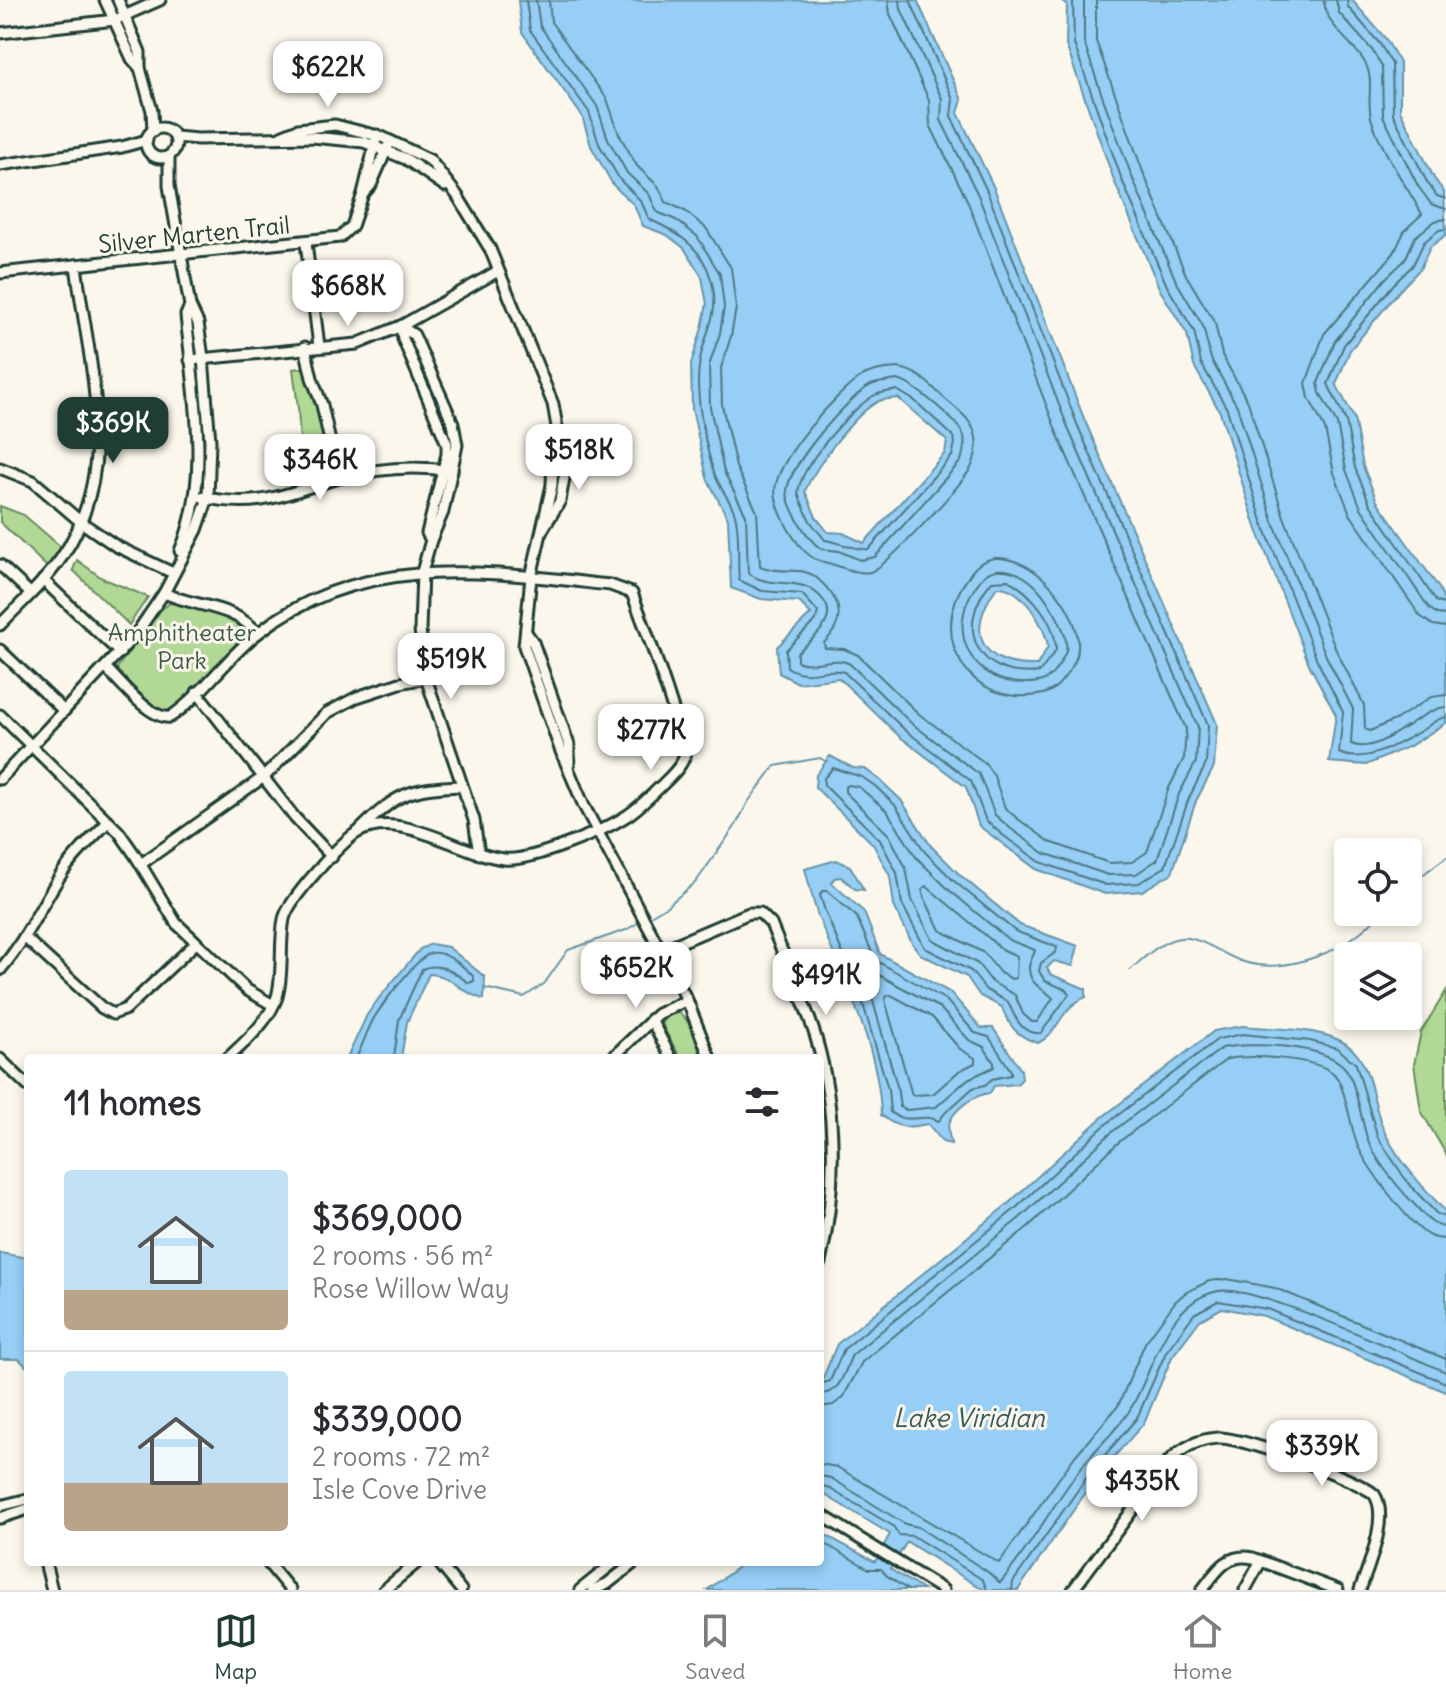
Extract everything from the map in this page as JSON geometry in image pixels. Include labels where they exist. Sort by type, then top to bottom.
[{"type":"street","points":[[105,0],[132,59],[140,68]]},
{"type":"street","points":[[118,0],[140,52],[140,68],[152,111],[175,142],[189,144],[198,139],[281,136],[319,125],[346,127],[389,145],[457,195],[490,249],[550,393],[559,446],[565,458],[563,486],[556,508],[542,532],[531,577],[526,632],[533,642],[569,745],[569,767],[595,831],[656,937],[687,1000],[708,1054]]},
{"type":"street","points":[[0,33],[115,20],[160,0]]},
{"type":"street","points":[[0,779],[120,653],[151,614],[197,530],[208,498],[210,441],[198,323],[190,306],[164,158],[149,140],[152,111]]},
{"type":"street","points":[[0,165],[122,147],[149,140],[164,129]]},
{"type":"street","name":"Silver Marten Trail","points":[[0,273],[340,237],[348,233],[363,194],[376,140]]},
{"type":"street","points":[[164,158],[175,142]]},
{"type":"street","name":"Silver Marten Trail","points":[[363,194],[371,185],[389,145]]},
{"type":"street","points":[[306,243],[319,346]]},
{"type":"street","points":[[0,625],[64,554],[81,522],[97,467],[99,433],[94,379],[76,265]]},
{"type":"street","points":[[190,360],[357,344],[401,326],[498,271]]},
{"type":"street","points":[[173,573],[195,495],[199,447],[186,315],[190,306]]},
{"type":"street","points":[[401,326],[414,335],[453,423],[457,445],[429,521],[427,533],[431,540],[422,572],[420,630],[426,678],[476,831],[479,854]]},
{"type":"street","points":[[305,347],[338,478]]},
{"type":"street","points":[[195,495],[234,503],[251,503],[281,497],[338,478],[393,469],[427,467],[448,470]]},
{"type":"street","points":[[0,468],[33,481],[81,522],[116,546],[173,573]]},
{"type":"street","points":[[0,565],[30,593]]},
{"type":"street","points":[[106,668],[153,713],[163,718],[178,712],[258,633],[296,608],[376,578],[459,571],[610,585],[632,593],[671,703],[685,756],[672,775],[645,802],[625,817],[595,831],[520,859],[506,860],[479,854],[396,827],[381,826],[357,833]]},
{"type":"street","points":[[43,580],[120,653]]},
{"type":"street","points":[[164,593],[179,600],[237,614],[258,633]]},
{"type":"street","points":[[0,650],[64,711]]},
{"type":"street","points":[[141,864],[265,776],[327,713],[365,694],[426,678]]},
{"type":"street","points":[[197,692],[295,818],[332,857]]},
{"type":"street","points":[[0,715],[109,821],[141,864],[176,923],[247,990],[273,1005]]},
{"type":"street","points":[[232,1054],[253,1033],[273,1005],[279,987],[286,911],[297,895],[386,804],[408,792],[462,786]]},
{"type":"street","points":[[0,970],[73,858],[109,821]]},
{"type":"street","points":[[662,950],[749,913],[760,913],[771,924],[811,1023],[819,1054]]},
{"type":"street","points":[[24,937],[102,1008],[113,1014],[126,1009],[196,943]]},
{"type":"street","points":[[616,1054],[651,1019],[687,1000]]},
{"type":"street","points":[[651,1019],[669,1054]]},
{"type":"street","points":[[0,1059],[24,1082]]},
{"type":"street","points":[[824,1076],[831,1126],[831,1191],[824,1237]]},
{"type":"street","points":[[1073,1590],[1169,1461],[1198,1442],[1221,1438],[1244,1441],[1356,1484],[1374,1494],[1380,1507],[1378,1529],[1360,1590]]},
{"type":"street","points":[[0,1506],[24,1505]]},
{"type":"street","points":[[0,1518],[24,1506]]},
{"type":"street","points":[[824,1516],[943,1590]]},
{"type":"street","points":[[1202,1590],[1231,1558],[1246,1556],[1338,1590]]},
{"type":"street","points":[[1245,1590],[1261,1561]]},
{"type":"street","points":[[46,1566],[52,1590]]},
{"type":"street","points":[[270,1566],[290,1590]]},
{"type":"street","points":[[384,1590],[413,1566]]},
{"type":"street","points":[[441,1566],[461,1590]]},
{"type":"street","points":[[580,1590],[610,1566]]},
{"type":"street","points":[[593,1590],[607,1584],[630,1566]]},
{"type":"green space","points":[[312,367],[339,469],[302,478],[293,369]]},
{"type":"green space","points":[[0,506],[24,515],[61,547],[47,567],[0,522]]},
{"type":"green space","points":[[77,560],[102,578],[148,597],[129,625],[73,570]]},
{"type":"green space","name":"Amphitheater Park","points":[[170,603],[222,614],[245,628],[245,635],[240,641],[171,713],[158,712],[119,674],[117,668],[158,612]]},
{"type":"green space","points":[[1446,991],[1446,1154],[1421,1111],[1414,1064],[1421,1032]]},
{"type":"green space","points":[[678,1012],[683,1016],[696,1039],[700,1054],[678,1054],[662,1022]]},
{"type":"water","points":[[917,0],[962,100],[958,113],[994,188],[1085,421],[1217,724],[1214,767],[1196,801],[1172,873],[1142,891],[1105,894],[1036,869],[979,826],[966,787],[899,736],[839,678],[798,683],[779,673],[777,647],[811,614],[799,602],[761,599],[731,588],[728,519],[707,478],[692,409],[691,364],[707,304],[702,277],[684,248],[667,235],[643,226],[634,205],[613,185],[591,146],[582,116],[522,32],[518,1]],"holes":[[[898,398],[947,441],[945,453],[864,543],[843,533],[828,532],[816,517],[805,491],[810,481],[826,455],[859,416],[879,401]],[[997,587],[1015,593],[1037,618],[1048,647],[1037,665],[1002,660],[984,644],[980,632],[981,618]]]},
{"type":"water","points":[[1061,0],[1352,0],[1386,39],[1400,63],[1400,110],[1444,192],[1446,235],[1430,247],[1420,269],[1350,350],[1336,384],[1354,418],[1363,466],[1377,501],[1439,588],[1446,606],[1446,723],[1410,746],[1366,765],[1329,762],[1336,715],[1309,664],[1256,527],[1220,412],[1194,366],[1187,334],[1160,290],[1115,183],[1066,45],[1067,5]]},
{"type":"water","points":[[830,756],[853,768],[865,769],[880,780],[901,800],[931,846],[960,875],[1020,925],[1078,946],[1073,966],[1054,961],[1047,968],[1050,974],[1086,989],[1086,997],[1070,1007],[1045,1039],[1038,1043],[1025,1038],[1011,1026],[1002,1007],[980,996],[967,977],[920,954],[894,906],[890,876],[873,844],[815,787],[816,775]]},
{"type":"water","points":[[836,860],[850,866],[864,890],[855,889],[841,877],[834,878],[832,883],[864,912],[880,954],[951,993],[981,1028],[993,1028],[1021,1070],[1022,1079],[1017,1084],[994,1086],[990,1093],[972,1099],[955,1113],[948,1127],[951,1144],[943,1142],[928,1124],[903,1126],[881,1115],[879,1089],[867,1038],[818,916],[805,869]]},
{"type":"water","points":[[431,944],[448,947],[485,977],[484,999],[444,977],[429,974],[407,1022],[402,1054],[349,1054],[367,1015],[420,949]]},
{"type":"water","name":"Lake Viridian","points":[[1242,1026],[1316,1033],[1339,1040],[1360,1058],[1392,1146],[1446,1212],[1446,1392],[1264,1316],[1222,1308],[1200,1320],[1172,1357],[1144,1423],[1098,1475],[1018,1590],[984,1590],[907,1542],[890,1569],[923,1590],[707,1590],[738,1566],[824,1566],[824,1534],[875,1562],[890,1534],[824,1494],[824,1375],[837,1344],[1009,1203],[1100,1119],[1214,1031]]},
{"type":"water","points":[[0,1253],[24,1257],[24,1364],[19,1359],[0,1359]]},
{"type":"waterway","points":[[647,918],[696,882],[775,766],[820,758],[825,761]]},
{"type":"waterway","points":[[1422,875],[1446,857]]},
{"type":"waterway","points":[[484,988],[524,997],[544,984],[568,950],[626,930],[641,921]]},
{"type":"waterway","points":[[1130,970],[1156,948],[1180,938],[1202,942],[1244,962],[1261,965],[1300,962],[1337,947],[1367,926]]}]
